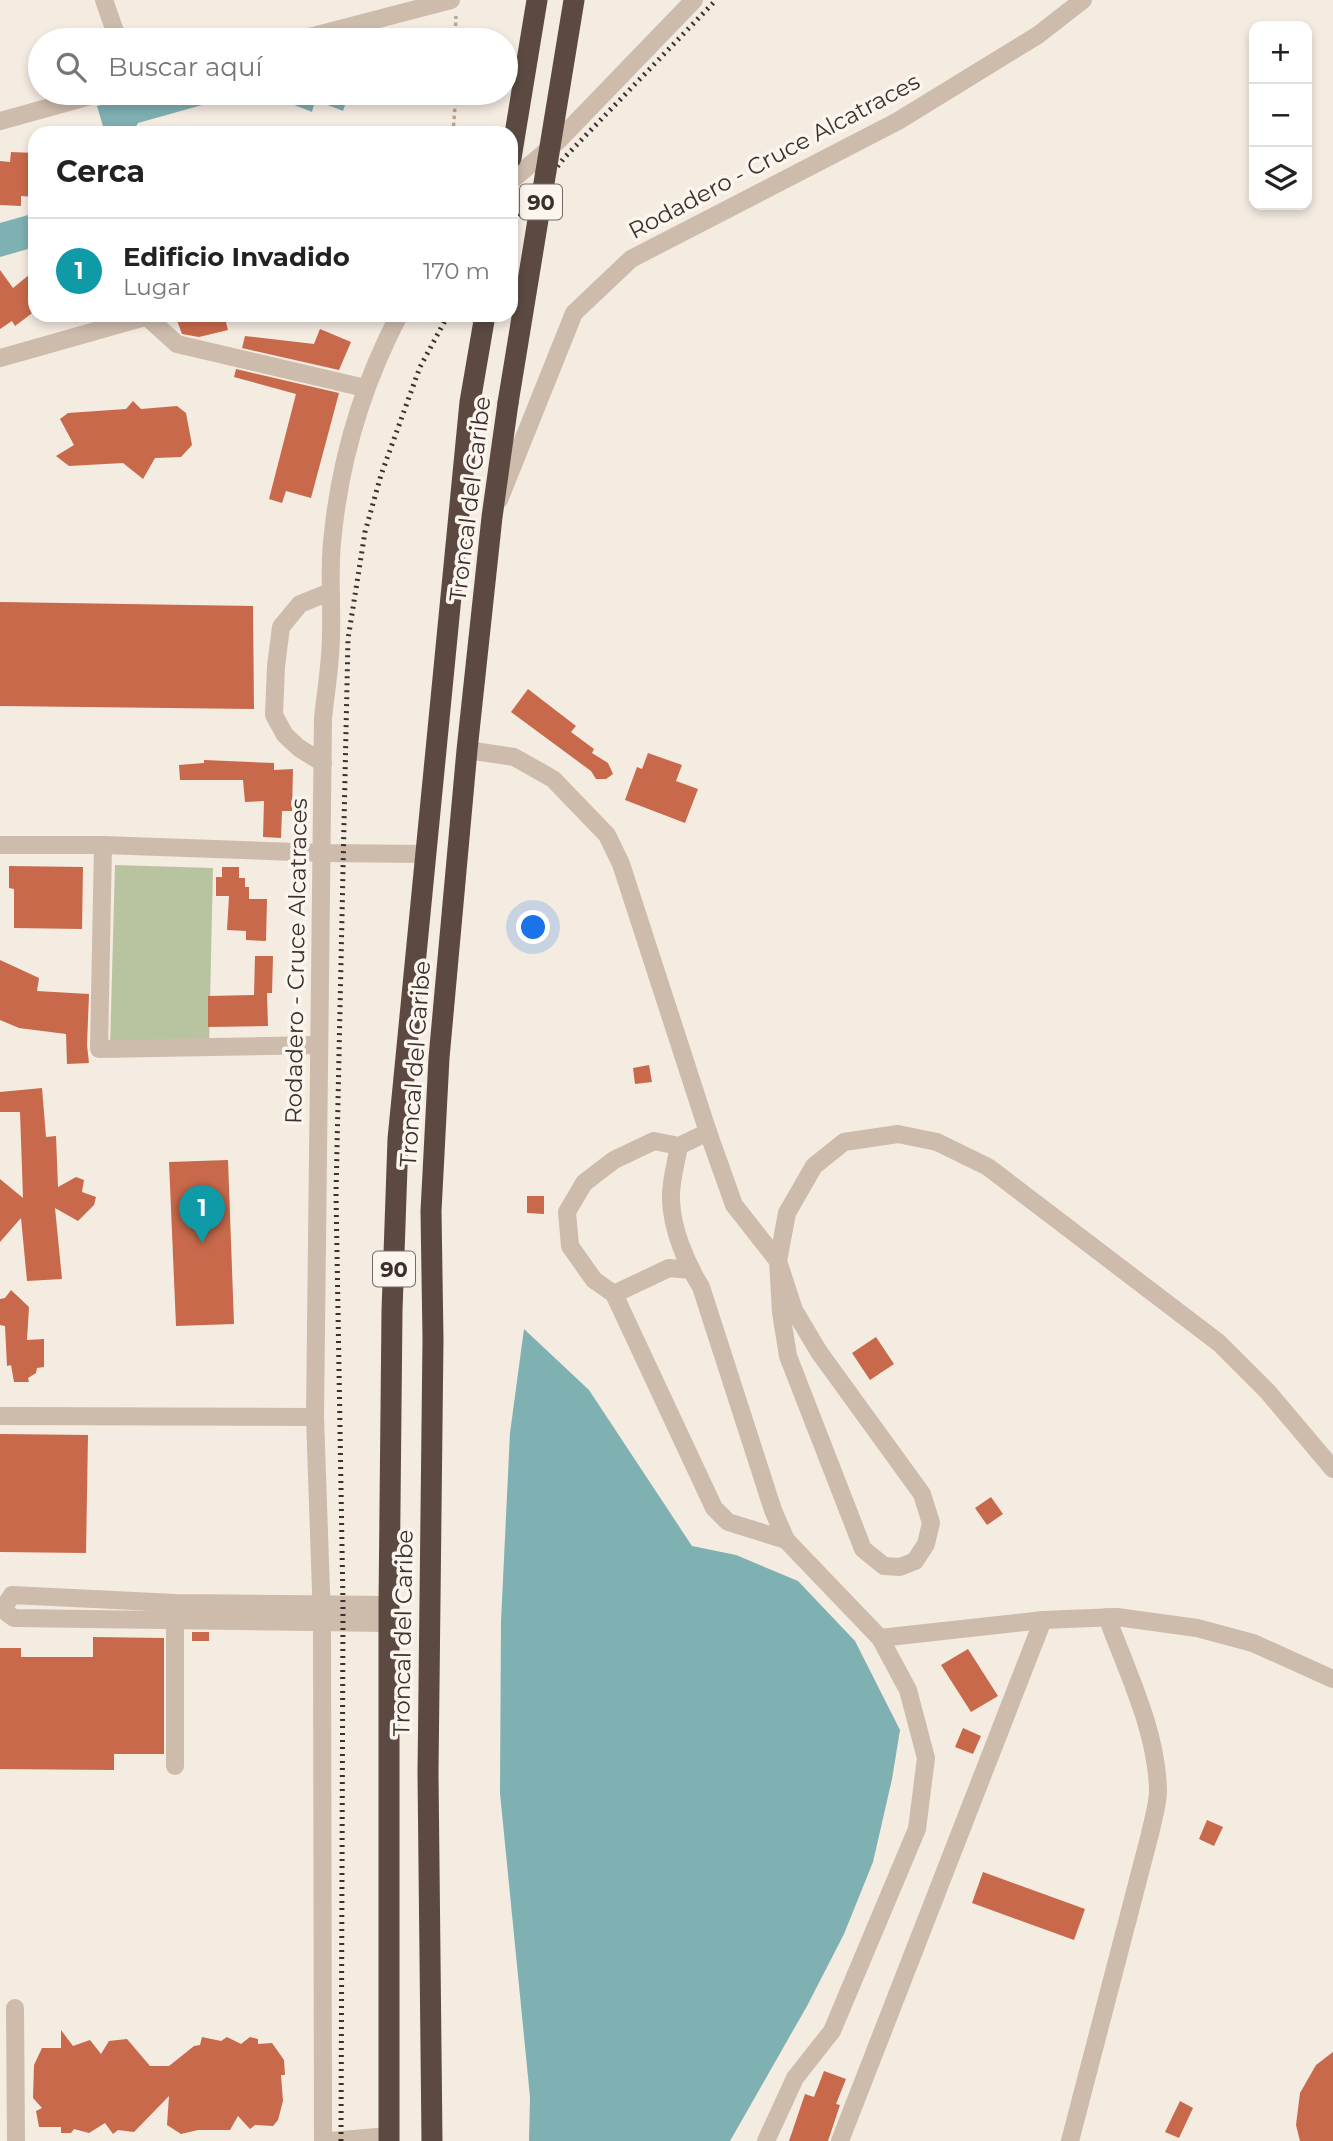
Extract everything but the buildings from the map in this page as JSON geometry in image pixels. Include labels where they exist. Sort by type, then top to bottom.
[{"type":"highway","name":"90","points":[[516,126],[537,0]]},
{"type":"highway","name":"Troncal del Caribe","points":[[432,2141],[428,1773],[433,1339],[431,1211],[439,1058],[467,750],[492,517],[574,0]]},
{"type":"highway","name":"Troncal del Caribe","points":[[388,2138],[392,1311],[398,1139],[470,401],[484,322]]},
{"type":"street","points":[[104,0],[114,28]]},
{"type":"street","points":[[518,175],[558,141],[694,0]]},
{"type":"street","name":"Rodadero - Cruce Alcatraces","points":[[492,517],[573,313],[631,259],[898,121],[1038,35],[1083,0]]},
{"type":"street","points":[[351,28],[454,5]]},
{"type":"street","points":[[0,121],[58,105]]},
{"type":"street","points":[[0,358],[124,322]]},
{"type":"street","points":[[152,322],[177,344],[365,388]]},
{"type":"street","name":"Rodadero - Cruce Alcatraces","points":[[323,2141],[321,1613],[315,1417],[323,718],[332,635],[331,545],[341,477],[365,388],[395,322]]},
{"type":"street","points":[[323,763],[299,748],[285,735],[274,715],[276,666],[281,627],[300,604],[330,592]]},
{"type":"street","points":[[467,750],[514,757],[553,779],[607,835],[621,863],[734,1205],[778,1261],[794,1310],[819,1352],[922,1494],[931,1523],[926,1544],[915,1561],[900,1567],[884,1566],[863,1549],[788,1356],[781,1312],[778,1261],[787,1213],[814,1166],[844,1142],[898,1133],[937,1142],[988,1167],[1219,1343],[1268,1392],[1333,1469]]},
{"type":"street","points":[[0,845],[103,845],[425,854]]},
{"type":"street","points":[[103,845],[99,1049],[319,1045]]},
{"type":"street","points":[[708,1132],[679,1146],[654,1141],[614,1160],[584,1183],[567,1212],[570,1246],[594,1280],[614,1294],[714,1508],[728,1522],[786,1541]]},
{"type":"street","points":[[679,1146],[671,1199],[677,1231],[691,1270],[701,1287],[769,1497],[786,1541],[880,1638],[908,1690],[926,1758],[917,1829],[832,2031],[795,2078],[766,2141]]},
{"type":"street","points":[[614,1294],[670,1268],[691,1270]]},
{"type":"street","points":[[2,1414],[315,1417]]},
{"type":"street","points":[[321,1613],[175,1622],[14,1618],[7,1613],[5,1606],[12,1595],[321,1613],[389,1614]]},
{"type":"street","points":[[175,1603],[175,1766]]},
{"type":"street","points":[[880,1638],[1043,1620],[1107,1617],[1197,1628],[1253,1643],[1333,1679]]},
{"type":"street","points":[[1070,2141],[1150,1834],[1158,1792],[1152,1748],[1142,1710],[1107,1617]]},
{"type":"street","points":[[839,2141],[1043,1620]]},
{"type":"street","points":[[15,2008],[16,2141]]},
{"type":"street","points":[[330,2141],[388,2138]]},
{"type":"path","points":[[454,5],[455,28]]},
{"type":"path","points":[[454,126],[455,105]]},
{"type":"green space","points":[[115,865],[213,868],[209,1046],[110,1048]]},
{"type":"water","points":[[202,105],[138,123],[136,126],[103,126],[97,106]]},
{"type":"water","points":[[294,105],[314,105],[312,112]]},
{"type":"water","points":[[328,105],[345,105],[343,111]]},
{"type":"water","points":[[28,215],[28,249],[0,257],[0,223]]},
{"type":"water","points":[[524,1329],[589,1390],[692,1546],[736,1555],[798,1581],[855,1641],[900,1730],[873,1862],[844,1934],[807,2006],[730,2141],[529,2141],[530,2097],[500,1793],[501,1621],[510,1433]]},
{"type":"railway","points":[[518,219],[564,158],[716,0]]},
{"type":"railway","points":[[341,2141],[343,1605],[336,1194],[348,639],[365,532],[381,475],[420,367],[444,322]]},
{"type":"place","name":"Edificio Invadido","points":[[202,1243]]}]
